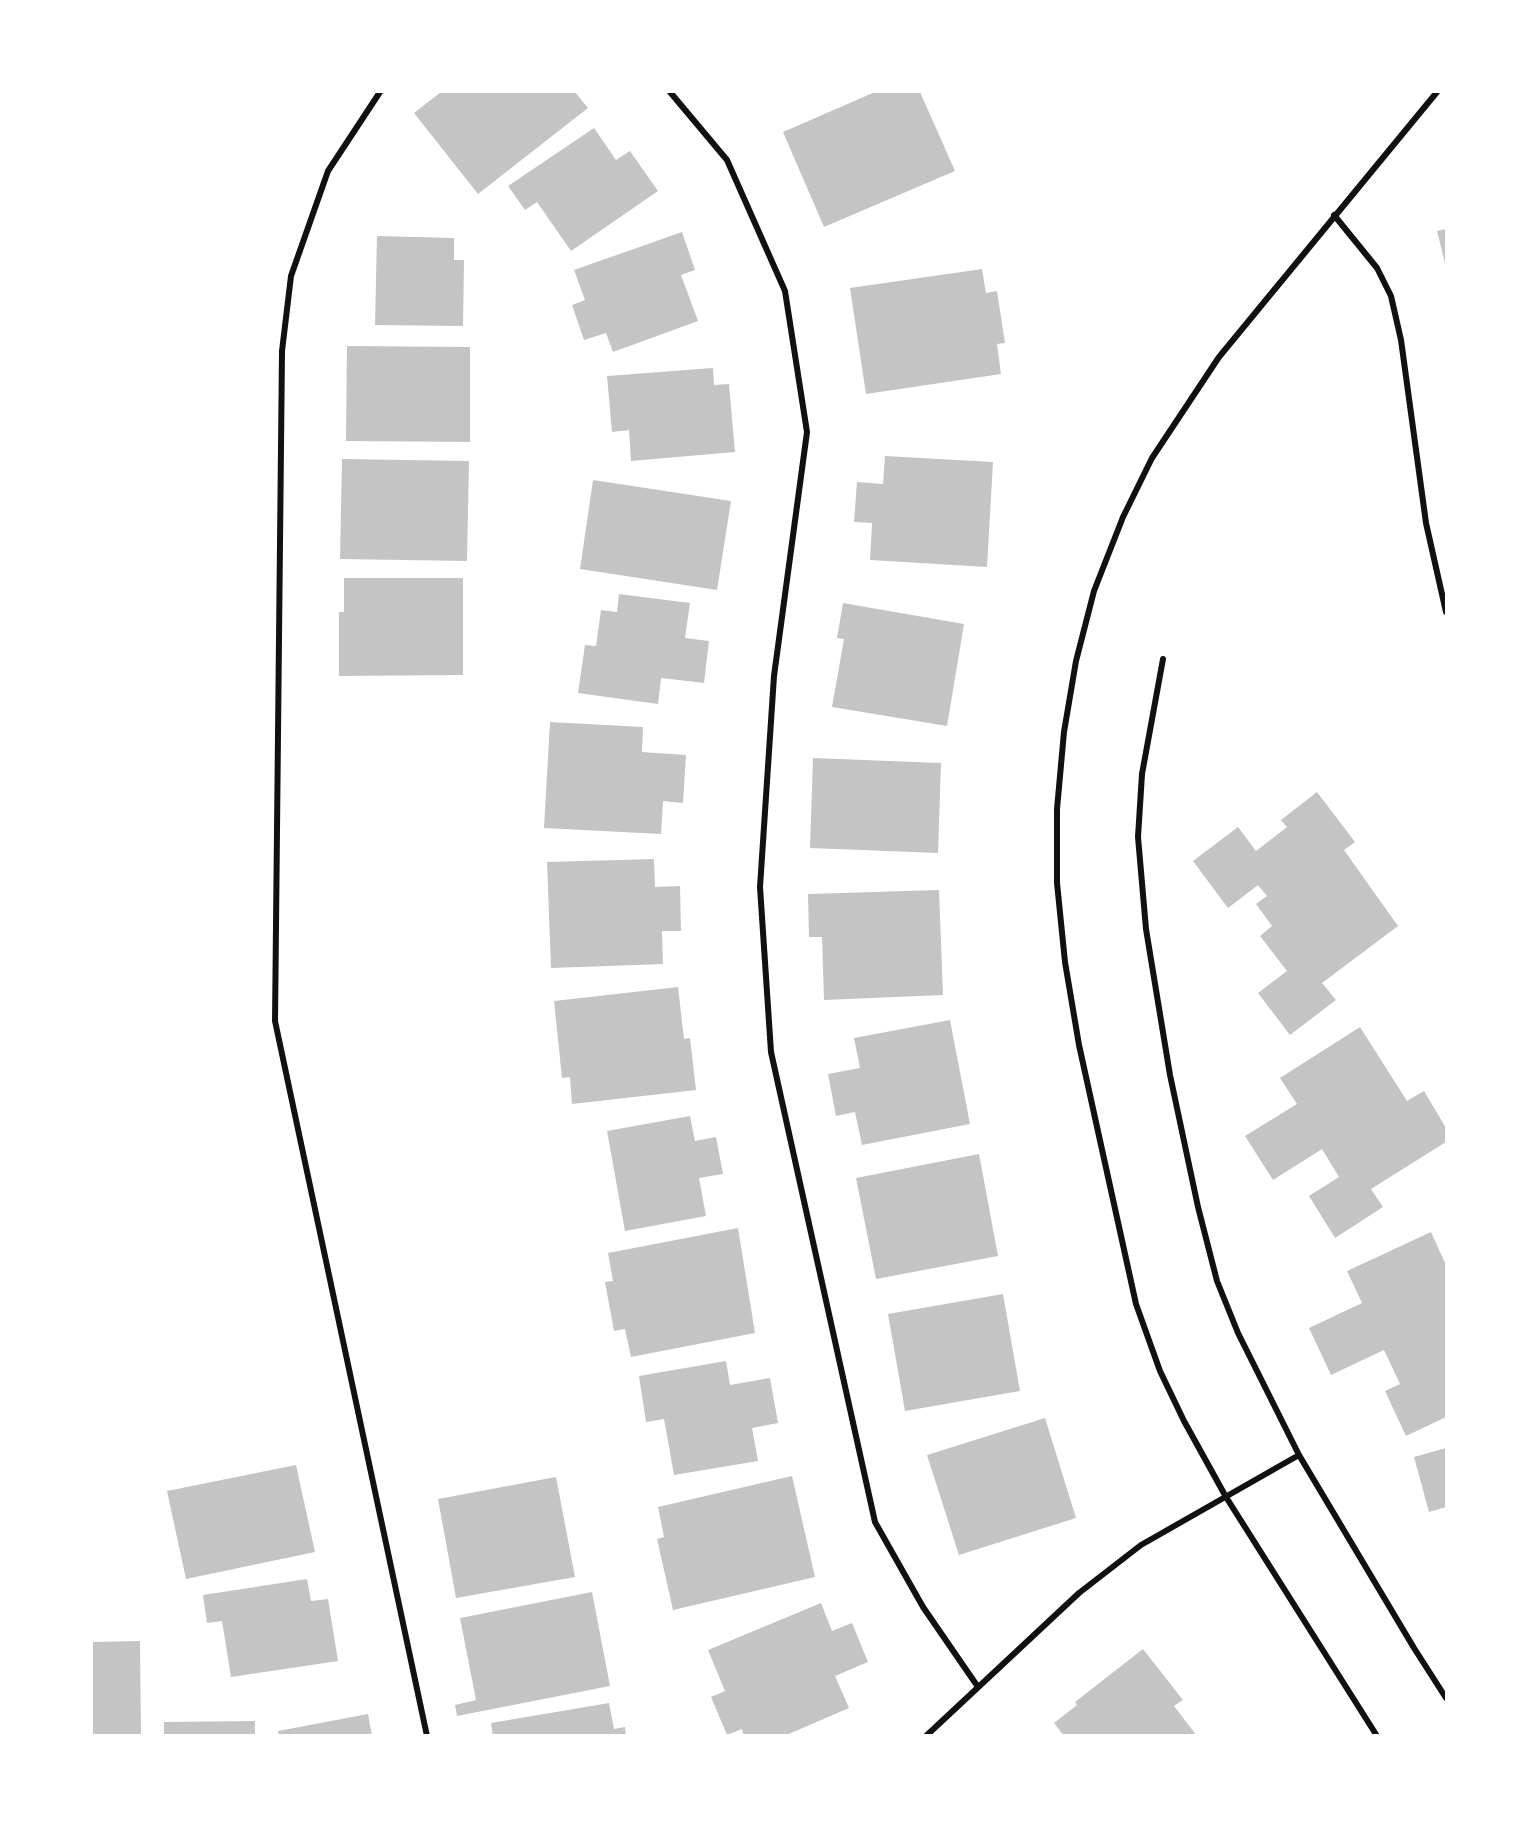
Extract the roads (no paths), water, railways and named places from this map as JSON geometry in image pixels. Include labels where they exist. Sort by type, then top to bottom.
[{"type":"street","points":[[380,92],[328,171],[291,276],[282,351],[275,1021],[427,1736]]},
{"type":"street","points":[[670,92],[727,160],[784,291],[807,432],[774,676],[760,887],[771,1052],[875,1522],[923,1607],[978,1687]]},
{"type":"street","points":[[1377,1736],[1226,1497],[1184,1421],[1160,1371],[1136,1304],[1079,1045],[1065,962],[1057,883],[1057,809],[1064,732],[1076,661],[1094,591],[1123,517],[1152,458],[1219,357],[1437,92]]},
{"type":"street","points":[[1334,215],[1377,268],[1391,296],[1401,340],[1426,523],[1446,612]]},
{"type":"street","points":[[1163,659],[1142,774],[1138,837],[1146,930],[1168,1064],[1198,1207],[1217,1281],[1238,1333],[1299,1455],[1446,1698]]},
{"type":"street","points":[[926,1736],[1079,1593],[1141,1545],[1299,1455]]}]
